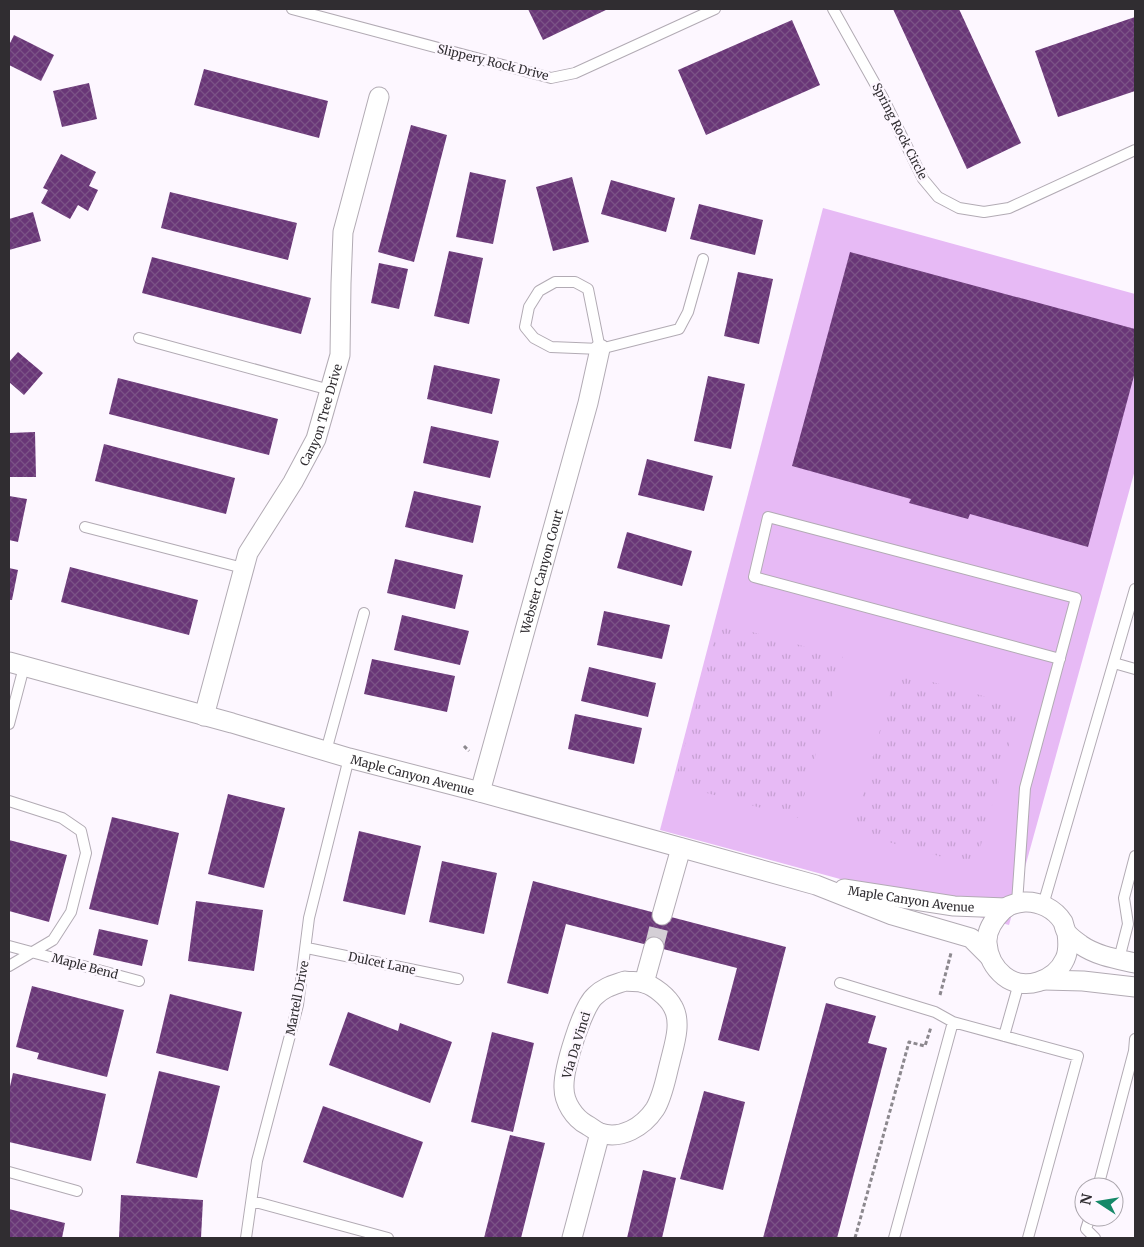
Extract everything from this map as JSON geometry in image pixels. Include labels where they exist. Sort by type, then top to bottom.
[{"type":"street","name":"Canyon Tree Drive","points":[[204,716],[248,552],[293,482],[316,439],[340,356],[344,232],[379,97]]},
{"type":"street","name":"Webster Canyon Court","points":[[480,792],[588,403],[600,349]]},
{"type":"street","name":"Maple Canyon Avenue","points":[[17,665],[816,885],[892,915],[971,938],[988,956],[995,968],[1006,978],[1019,983]]},
{"type":"street","points":[[662,915],[681,848]]},
{"type":"street","name":"Maple Canyon Avenue","points":[[816,885],[954,906],[1011,905],[1030,902],[1043,905]]},
{"type":"street","points":[[988,956],[986,941],[989,928],[996,917],[1011,905]]},
{"type":"street","points":[[1043,905],[1054,911],[1062,921],[1067,933],[1068,946],[1066,958],[1058,970],[1044,980]]},
{"type":"street","points":[[1067,933],[1092,951],[1127,961]]},
{"type":"street","points":[[572,1238],[600,1133],[621,1135],[639,1126],[654,1109],[663,1087],[674,1044],[677,1023],[673,1007],[664,995],[644,983],[654,947]]},
{"type":"street","points":[[1019,983],[1033,983],[1044,980],[1083,981],[1135,988]]},
{"type":"street","name":"Via Da Vinci","points":[[600,1133],[582,1122],[568,1106],[564,1088],[566,1068],[583,1012],[594,996],[607,987],[625,981],[644,983]]},
{"type":"lane","name":"Slippery Rock Drive","points":[[292,9],[551,78],[575,73],[715,9]]},
{"type":"lane","name":"Spring Rock Circle","points":[[833,9],[883,98],[923,179],[938,197],[959,208],[984,212],[1009,208],[1135,150]]},
{"type":"lane","points":[[600,349],[588,289],[575,282],[555,282],[539,291],[529,306],[525,327],[534,338],[551,347],[600,349],[679,329],[688,312],[703,259]]},
{"type":"lane","points":[[139,338],[330,390]]},
{"type":"lane","points":[[1011,905],[1025,788],[1060,659],[1076,598],[768,516],[754,577],[1060,659]]},
{"type":"lane","points":[[86,527],[243,568]]},
{"type":"lane","points":[[1043,905],[1135,592]]},
{"type":"lane","points":[[326,751],[364,613]]},
{"type":"lane","points":[[1114,663],[1135,669]]},
{"type":"lane","points":[[9,724],[17,665]]},
{"type":"lane","name":"Martell Drive","points":[[246,1238],[257,1161],[298,1005],[307,948],[309,918],[350,758]]},
{"type":"lane","name":"Maple Bend","points":[[9,801],[62,818],[81,832],[86,853],[71,912],[53,940],[9,966]]},
{"type":"lane","points":[[1127,961],[1128,924],[1124,898],[1135,856]]},
{"type":"lane","name":"Maple Bend","points":[[9,946],[139,981]]},
{"type":"lane","name":"Dulcet Lane","points":[[307,948],[458,979]]},
{"type":"lane","points":[[840,983],[935,1012],[953,1022],[1078,1056],[1028,1238]]},
{"type":"lane","points":[[1004,1036],[1019,983]]},
{"type":"lane","points":[[894,1238],[953,1022]]},
{"type":"lane","points":[[1101,1177],[1135,1051],[1135,1039]]},
{"type":"lane","points":[[9,1172],[77,1190]]},
{"type":"lane","points":[[252,1201],[388,1238]]},
{"type":"lane","points":[[1085,1234],[1095,1238]]},
{"type":"path","points":[[938,1001],[952,947]]},
{"type":"path","points":[[855,1238],[909,1042],[925,1046],[932,1024]]},
{"type":"green space","points":[[823,208],[1135,294],[1135,470],[1009,925],[660,830]]},
{"type":"green space","points":[[719,623],[843,657],[798,818],[674,784]]},
{"type":"green space","points":[[896,672],[1020,706],[975,866],[852,832]]},
{"type":"building","points":[[528,9],[608,9],[543,40]]},
{"type":"building","points":[[893,9],[959,9],[1021,143],[967,169]]},
{"type":"building","points":[[1135,17],[1135,91],[1058,117],[1035,51]]},
{"type":"building","points":[[792,20],[820,85],[706,135],[678,70]]},
{"type":"building","points":[[14,35],[54,55],[41,81],[9,65],[9,45]]},
{"type":"building","points":[[204,69],[328,101],[319,138],[194,105]]},
{"type":"building","points":[[89,83],[97,119],[62,127],[53,91]]},
{"type":"building","points":[[411,125],[447,135],[414,262],[378,252]]},
{"type":"building","points":[[61,154],[96,172],[89,186],[98,190],[88,211],[78,205],[70,219],[41,203],[48,190],[43,188]]},
{"type":"building","points":[[470,172],[506,180],[493,244],[456,237]]},
{"type":"building","points":[[572,177],[589,242],[553,251],[536,187]]},
{"type":"building","points":[[611,180],[675,198],[666,232],[601,214]]},
{"type":"building","points":[[170,192],[297,223],[288,260],[161,228]]},
{"type":"building","points":[[699,204],[763,220],[755,255],[690,239]]},
{"type":"building","points":[[33,212],[41,241],[9,250],[9,219]]},
{"type":"building","points":[[449,251],[483,258],[469,324],[434,316]]},
{"type":"building","points":[[850,252],[1135,329],[1135,372],[1088,547],[970,514],[968,519],[909,503],[911,499],[792,466]]},
{"type":"building","points":[[152,257],[311,298],[301,334],[142,293]]},
{"type":"building","points":[[379,263],[408,269],[399,309],[371,303]]},
{"type":"building","points":[[738,272],[773,279],[759,344],[724,336]]},
{"type":"building","points":[[18,352],[43,373],[24,395],[9,382],[9,362]]},
{"type":"building","points":[[434,365],[500,379],[492,414],[427,399]]},
{"type":"building","points":[[708,376],[745,384],[731,449],[694,441]]},
{"type":"building","points":[[118,378],[278,419],[269,455],[109,414]]},
{"type":"building","points":[[431,426],[499,441],[490,478],[423,463]]},
{"type":"building","points":[[35,432],[36,477],[9,477],[9,433]]},
{"type":"building","points":[[104,444],[235,478],[226,514],[95,481]]},
{"type":"building","points":[[647,459],[713,476],[704,511],[638,495]]},
{"type":"building","points":[[414,491],[481,506],[473,543],[405,527]]},
{"type":"building","points":[[9,496],[27,499],[18,542],[9,540]]},
{"type":"building","points":[[627,532],[692,551],[682,586],[617,568]]},
{"type":"building","points":[[395,559],[463,575],[455,609],[387,593]]},
{"type":"building","points":[[70,567],[198,600],[189,635],[61,602]]},
{"type":"building","points":[[9,568],[18,570],[12,600],[9,600]]},
{"type":"building","points":[[604,611],[670,625],[662,659],[597,645]]},
{"type":"building","points":[[402,615],[469,631],[460,665],[394,650]]},
{"type":"building","points":[[372,659],[455,676],[447,712],[364,694]]},
{"type":"building","points":[[589,667],[656,683],[648,717],[581,701]]},
{"type":"building","points":[[575,714],[642,728],[634,764],[568,749]]},
{"type":"building","points":[[228,794],[285,808],[264,888],[208,874]]},
{"type":"building","points":[[112,817],[179,833],[158,925],[89,909]]},
{"type":"building","points":[[359,831],[421,846],[405,915],[343,901]]},
{"type":"building","points":[[9,840],[67,855],[49,922],[9,911]]},
{"type":"building","points":[[442,861],[497,873],[484,934],[429,922]]},
{"type":"building","points":[[533,881],[786,947],[759,1051],[718,1040],[737,968],[566,924],[548,994],[507,983]]},
{"type":"building","points":[[196,901],[263,910],[254,971],[188,961]]},
{"type":"building","points":[[99,929],[148,940],[142,966],[93,955]]},
{"type":"building","points":[[32,986],[124,1010],[107,1077],[37,1059],[39,1053],[16,1047]]},
{"type":"building","points":[[170,994],[242,1012],[228,1071],[156,1053]]},
{"type":"building","points":[[826,1003],[876,1016],[868,1043],[887,1048],[837,1238],[763,1238]]},
{"type":"building","points":[[348,1012],[398,1031],[400,1023],[452,1042],[430,1103],[329,1065]]},
{"type":"building","points":[[492,1032],[534,1043],[513,1132],[471,1122]]},
{"type":"building","points":[[159,1071],[220,1086],[197,1178],[136,1163]]},
{"type":"building","points":[[13,1073],[106,1094],[91,1161],[9,1142],[9,1091]]},
{"type":"building","points":[[704,1091],[745,1102],[723,1190],[680,1179]]},
{"type":"building","points":[[323,1106],[423,1142],[403,1198],[303,1162]]},
{"type":"building","points":[[510,1135],[545,1143],[521,1238],[484,1238]]},
{"type":"building","points":[[643,1170],[676,1178],[662,1238],[627,1238]]},
{"type":"building","points":[[121,1195],[203,1200],[201,1238],[119,1238]]},
{"type":"building","points":[[9,1209],[65,1223],[62,1238],[9,1238]]},
{"type":"tunnel","points":[[654,947],[662,915]]}]
